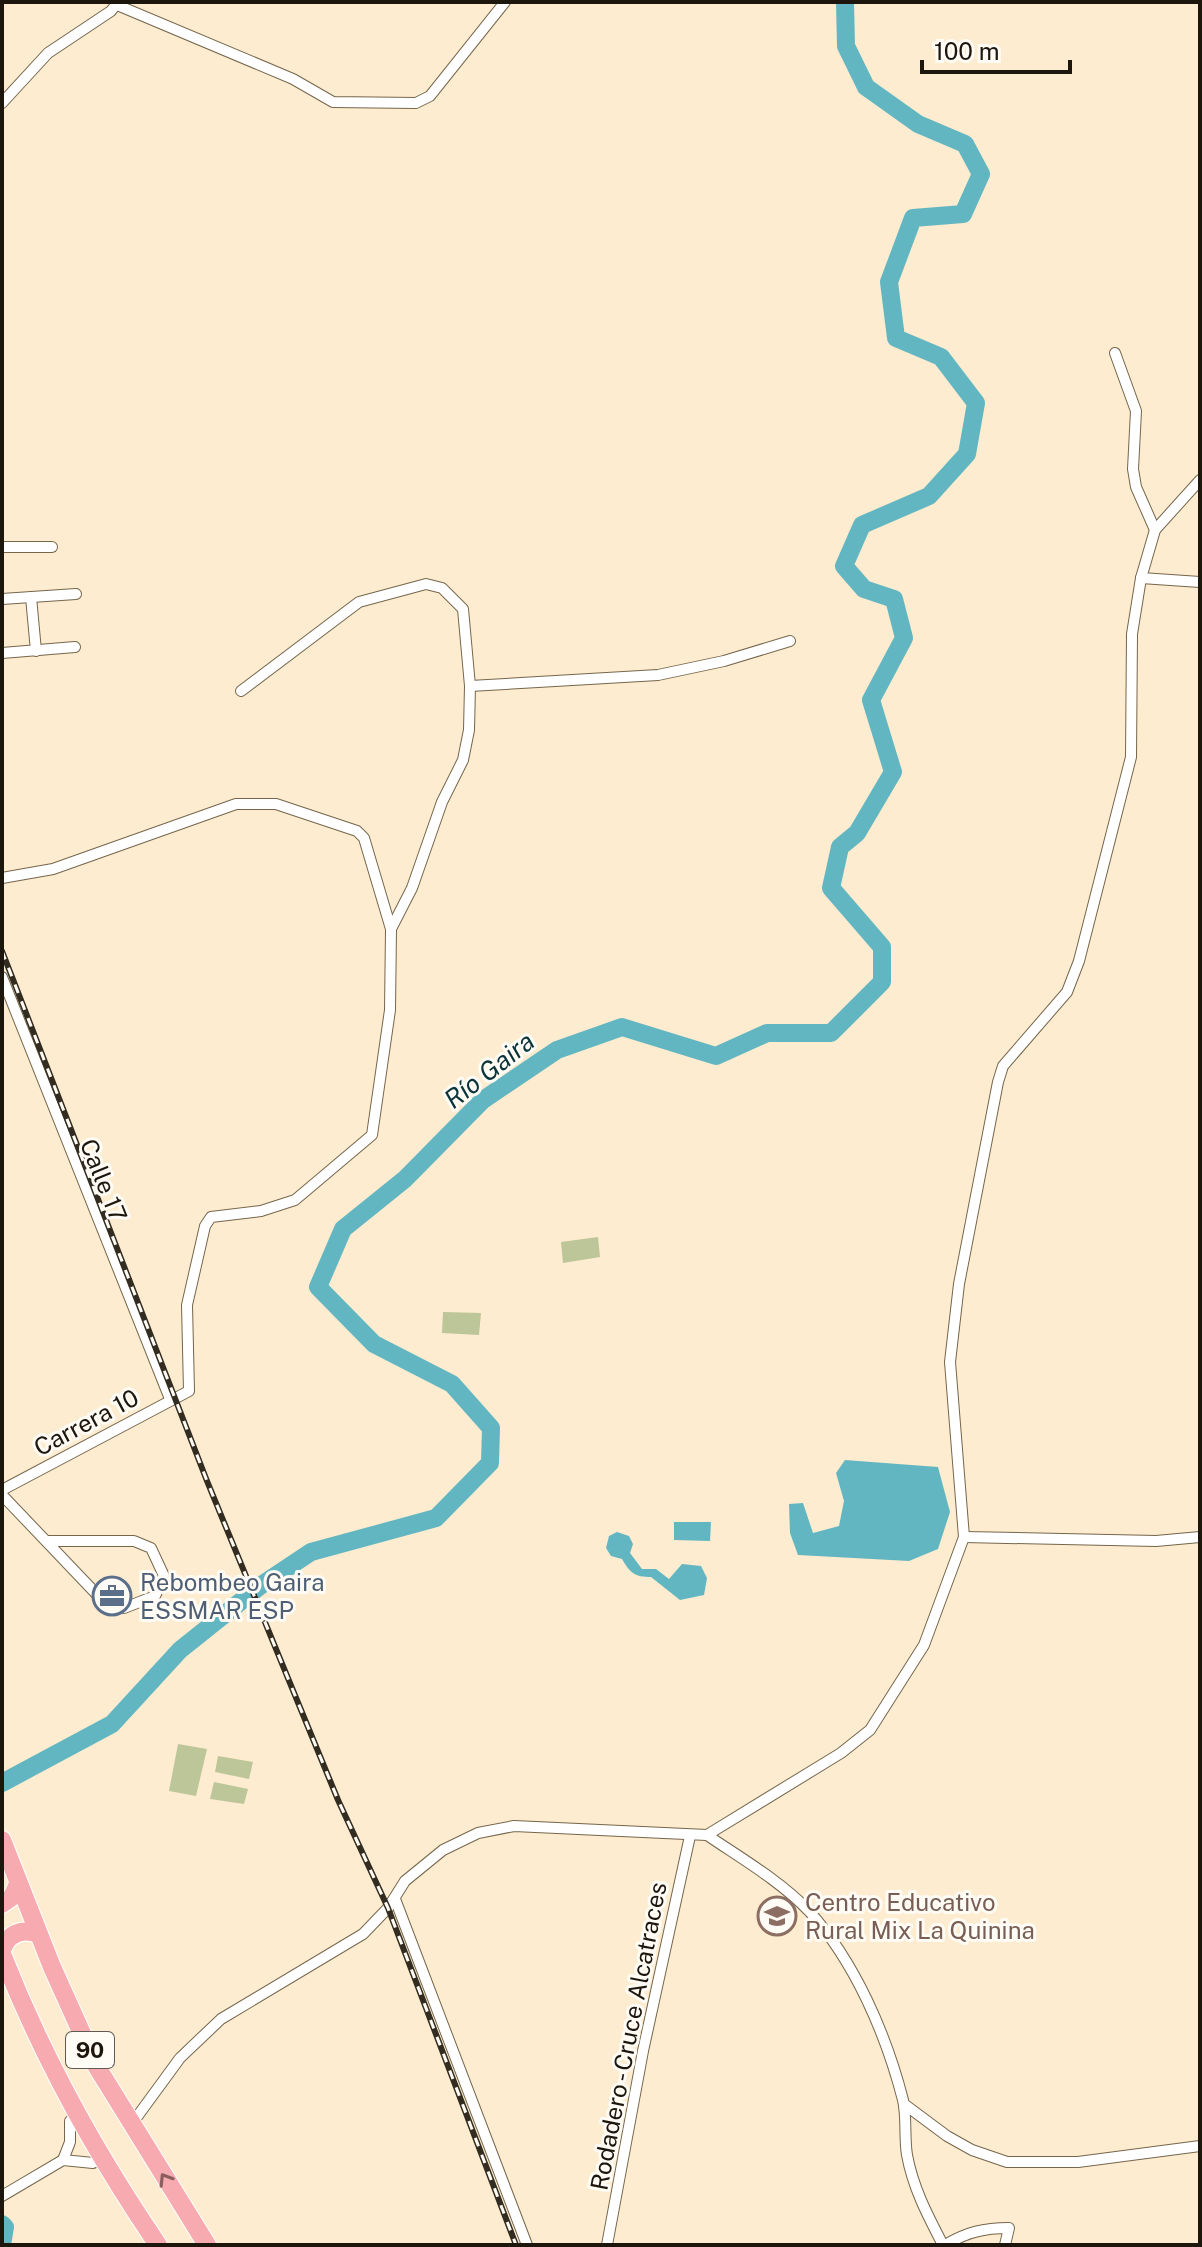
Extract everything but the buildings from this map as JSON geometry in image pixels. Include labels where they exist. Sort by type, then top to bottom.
[{"type":"highway","name":"90","points":[[2,1840],[38,1934],[97,2067],[207,2245]]},
{"type":"highway","points":[[2,1904],[12,1897],[18,1884]]},
{"type":"highway","points":[[2,1951],[7,1939],[19,1932],[38,1934]]},
{"type":"highway","name":"90","points":[[2,1951],[29,2021],[94,2142],[157,2245]]},
{"type":"highway","points":[[29,2021],[70,2121],[93,2163],[157,2245]]},
{"type":"street","points":[[2,103],[48,53],[118,3],[293,79],[333,102],[416,103],[430,96],[505,2]]},
{"type":"street","points":[[1115,353],[1136,411],[1133,469],[1136,487],[1155,530]]},
{"type":"street","points":[[131,2125],[180,2058],[221,2019],[340,1951],[363,1934],[395,1899],[405,1881],[443,1850],[478,1833],[514,1826],[707,1835],[841,1753],[870,1730],[924,1645],[964,1537],[950,1362],[959,1284],[998,1082],[1003,1066],[1067,992],[1131,757],[1132,634],[1141,578],[1155,530],[1200,480]]},
{"type":"street","points":[[2,547],[52,547]]},
{"type":"street","points":[[1141,578],[1200,582]]},
{"type":"street","points":[[241,691],[359,602],[426,584],[442,588],[463,609],[470,686],[469,730],[463,760],[442,802],[412,888],[391,929]]},
{"type":"street","points":[[2,599],[76,594]]},
{"type":"street","points":[[31,597],[36,651]]},
{"type":"street","points":[[470,686],[658,675],[724,661],[790,641]]},
{"type":"street","points":[[2,653],[75,647]]},
{"type":"street","points":[[2,878],[53,869],[236,804],[276,804],[357,831],[364,838],[391,929]]},
{"type":"street","name":"Carrera 10","points":[[2,1493],[189,1391],[187,1305],[205,1226],[211,1217],[261,1211],[295,1200],[372,1135],[390,1010],[391,929]]},
{"type":"street","name":"Calle 17","points":[[2,977],[170,1399]]},
{"type":"street","points":[[2,1493],[106,1604],[124,1608],[155,1596],[164,1576],[151,1548],[134,1541],[48,1541]]},
{"type":"street","points":[[964,1537],[1156,1541],[1200,1537]]},
{"type":"street","points":[[707,1835],[755,1865],[808,1910],[843,1954],[887,2050],[904,2104],[907,2154],[917,2190],[944,2245],[963,2234],[986,2228],[1009,2228],[1005,2245]]},
{"type":"street","name":"Rodadero - Cruce Alcatraces","points":[[607,2245],[643,2051],[690,1836]]},
{"type":"street","points":[[395,1899],[527,2245]]},
{"type":"street","points":[[904,2104],[947,2136],[972,2150],[1007,2162],[1078,2162],[1200,2146]]},
{"type":"street","points":[[2,2196],[63,2160],[70,2142],[70,2121]]},
{"type":"street","points":[[63,2160],[93,2163]]},
{"type":"green space","points":[[598,1237],[600,1257],[563,1263],[561,1242]]},
{"type":"green space","points":[[443,1312],[481,1313],[479,1335],[442,1333]]},
{"type":"green space","points":[[178,1744],[207,1749],[196,1796],[169,1791]]},
{"type":"green space","points":[[218,1756],[253,1762],[249,1779],[215,1772]]},
{"type":"green space","points":[[214,1782],[248,1789],[244,1804],[210,1799]]},
{"type":"water","points":[[845,1460],[938,1467],[950,1512],[938,1549],[909,1561],[798,1555],[790,1533],[789,1504],[803,1503],[813,1533],[839,1526],[844,1501],[836,1473]]},
{"type":"water","points":[[674,1522],[711,1522],[710,1541],[674,1540]]},
{"type":"water","points":[[617,1532],[629,1536],[633,1544],[630,1553],[642,1569],[656,1569],[669,1579],[682,1564],[701,1566],[707,1578],[704,1595],[680,1600],[651,1577],[634,1573],[622,1559],[611,1556],[606,1548],[609,1536]]},
{"type":"waterway","name":"Río Gaira","points":[[2,1783],[112,1724],[180,1650],[260,1586],[311,1552],[436,1518],[490,1463],[491,1428],[452,1384],[374,1344],[318,1287],[343,1229],[405,1179],[483,1100],[557,1050],[622,1027],[716,1056],[767,1033],[831,1033],[882,982],[882,947],[831,888],[840,847],[857,833],[893,772],[871,700],[904,638],[894,599],[864,589],[844,566],[862,525],[929,496],[967,454],[976,403],[941,357],[896,338],[889,282],[913,218],[963,214],[981,174],[965,144],[918,124],[866,87],[846,46],[845,2]]},
{"type":"waterway","name":"Río Gaira","points":[[2,2224],[5,2227],[2,2245]]},
{"type":"railway","points":[[2,951],[207,1481],[338,1800],[388,1908],[516,2245]]},
{"type":"place","name":"Rebombeo Gaira ESSMAR ESP","points":[[112,1596]]},
{"type":"place","name":"Centro Educativo Rural Mix La Quinina","points":[[777,1916]]}]
